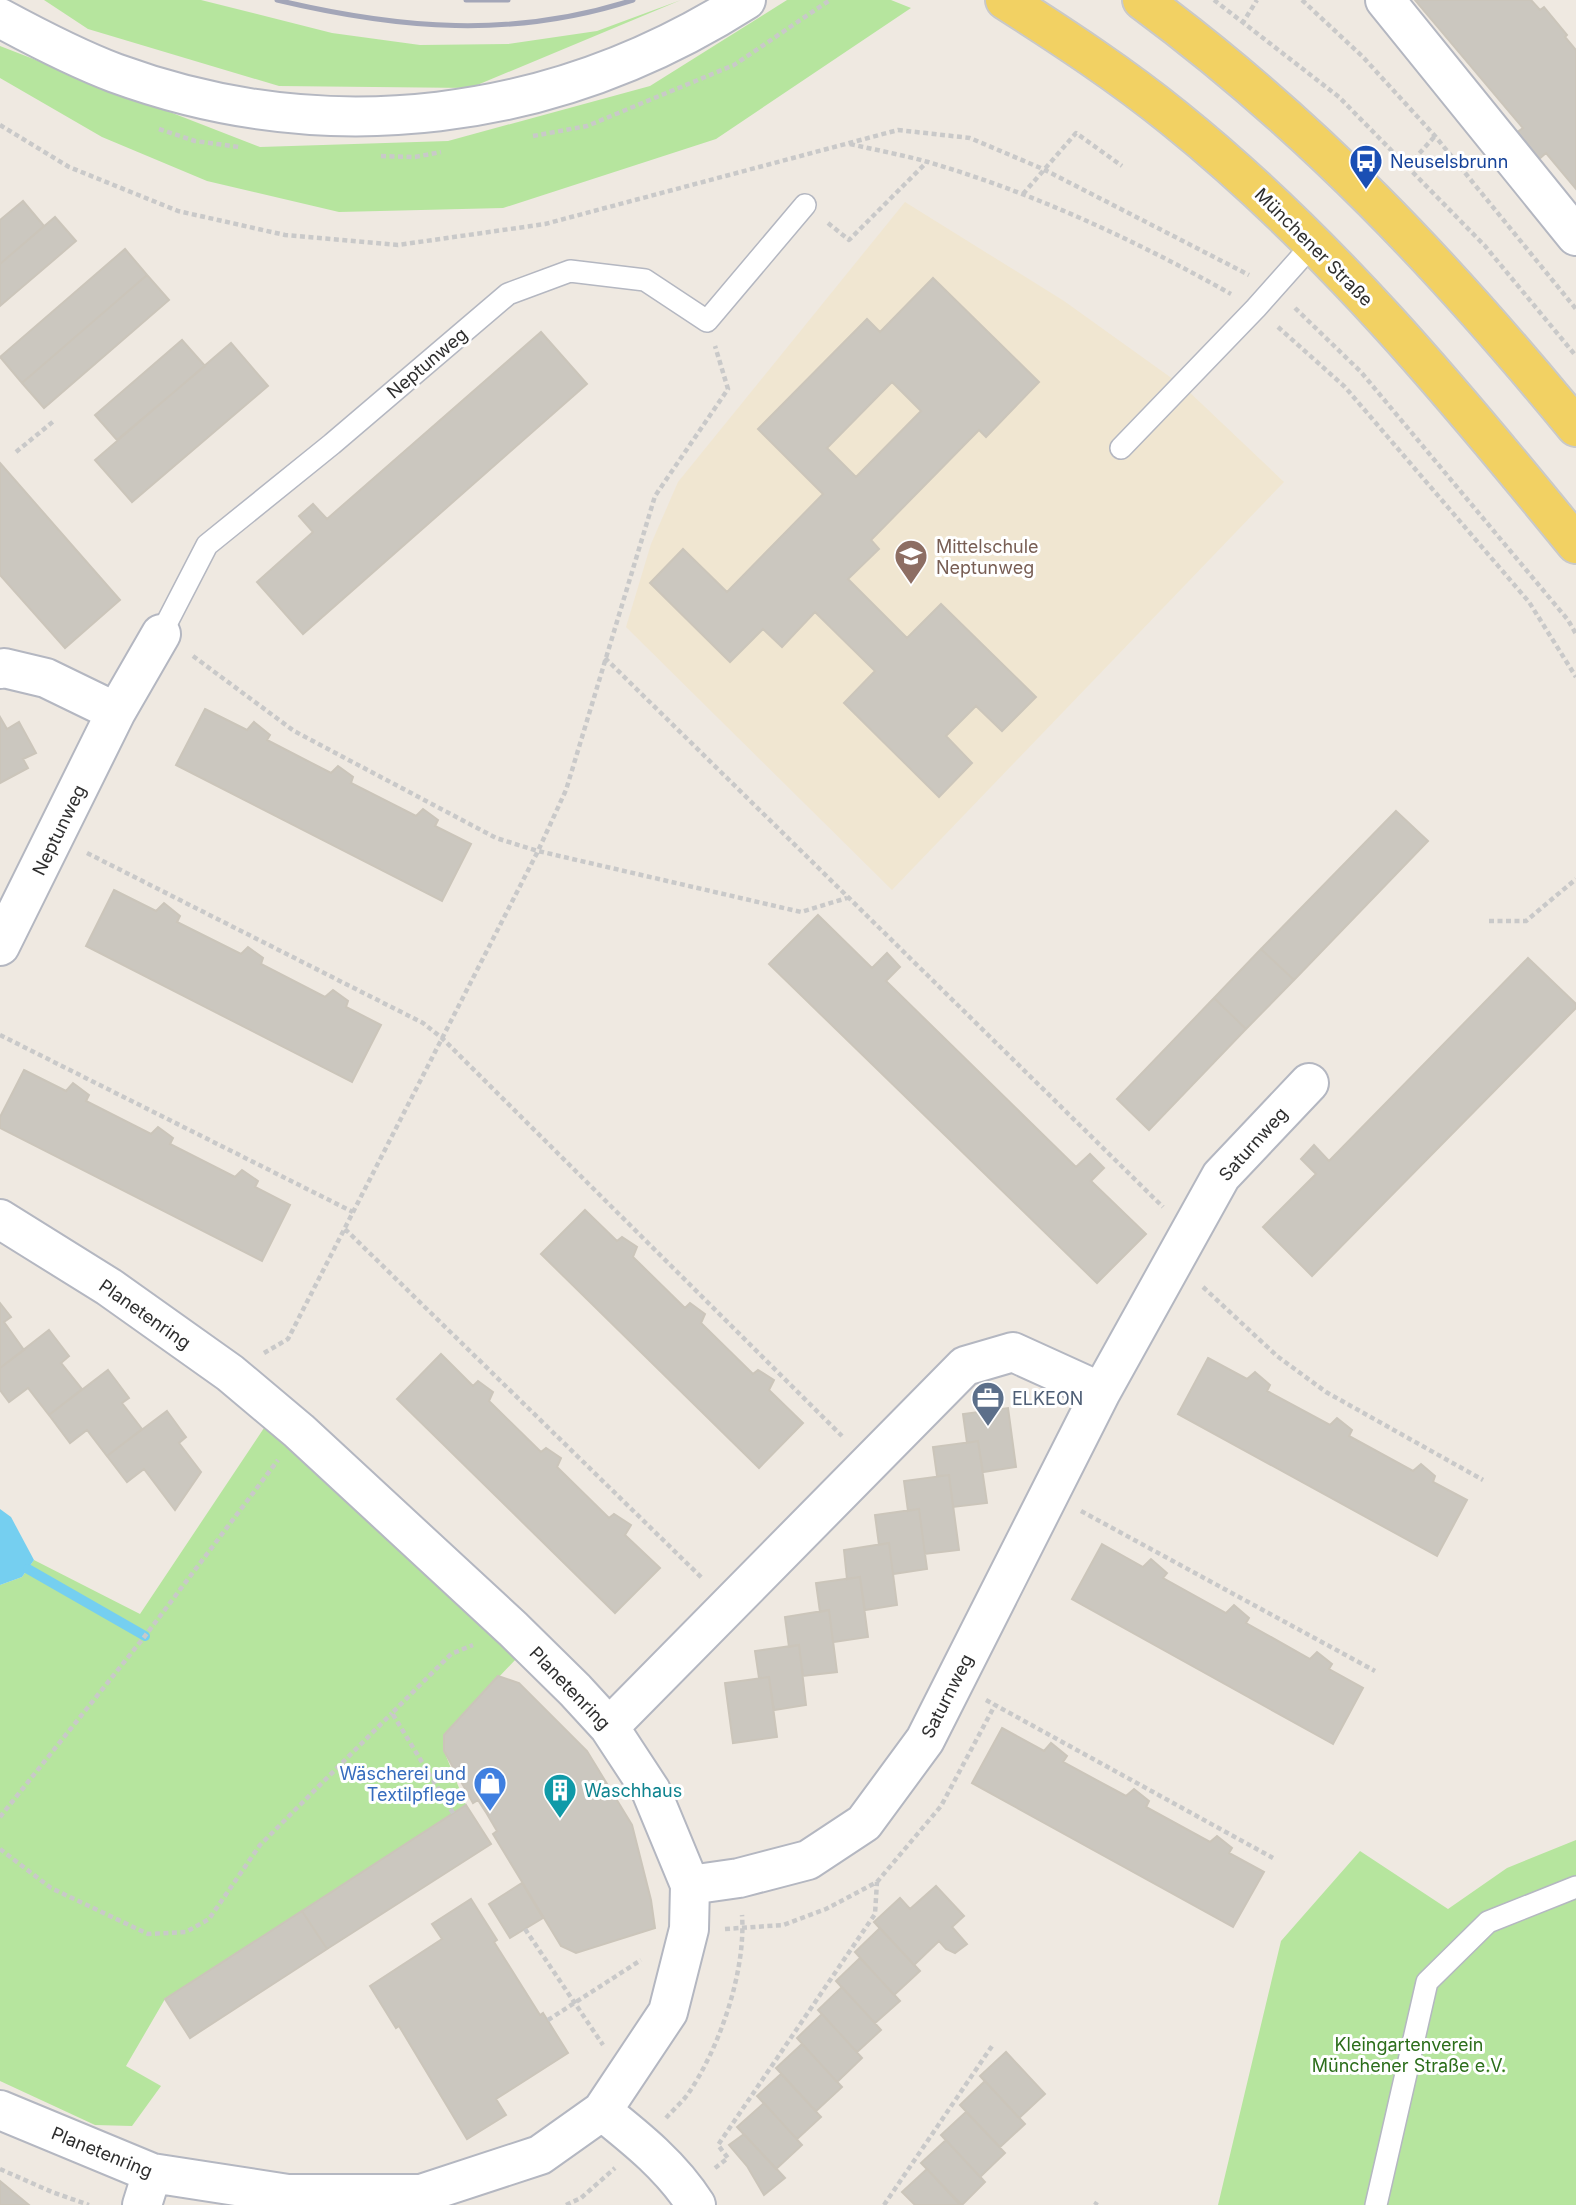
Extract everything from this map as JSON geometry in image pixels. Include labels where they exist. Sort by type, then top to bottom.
[{"type":"main road","name":"Münchener Straße","points":[[1005,0],[1102,63],[1175,118],[1264,196],[1313,244],[1438,378],[1576,544]]},
{"type":"main road","points":[[1142,0],[1264,96],[1366,191],[1477,310],[1576,427]]},
{"type":"street","points":[[0,18],[88,62],[183,94],[248,108],[372,117],[457,110],[508,101],[572,83],[659,49],[746,0]]},
{"type":"street","points":[[1385,0],[1576,236]]},
{"type":"street","name":"Neptunweg","points":[[0,946],[116,712],[161,634]]},
{"type":"street","points":[[0,669],[46,678],[116,712]]},
{"type":"street","name":"Saturnweg","points":[[690,1885],[738,1878],[808,1860],[864,1823],[925,1740],[1101,1392],[1221,1176],[1308,1083]]},
{"type":"street","name":"Planetenring","points":[[0,1219],[109,1287],[230,1373],[299,1431],[513,1629],[609,1727],[651,1791],[690,1885],[689,1929],[668,2012],[602,2111],[540,2155],[421,2194],[288,2194],[147,2189],[0,2110]]},
{"type":"street","points":[[609,1727],[965,1366],[1013,1352],[1101,1392]]},
{"type":"street","points":[[602,2111],[643,2143],[691,2197]]},
{"type":"lane","points":[[707,321],[805,205]]},
{"type":"lane","points":[[1121,448],[1256,308],[1313,244]]},
{"type":"lane","name":"Neptunweg","points":[[161,634],[207,545],[508,294],[570,271],[645,280],[707,321]]},
{"type":"lane","points":[[1376,2205],[1427,1982],[1488,1922],[1576,1887]]},
{"type":"path","points":[[1214,0],[1339,97],[1485,246],[1576,356]]},
{"type":"path","points":[[1237,30],[1257,0]]},
{"type":"path","points":[[1302,0],[1363,57],[1436,136],[1576,309]]},
{"type":"path","points":[[0,125],[69,167],[178,211],[285,235],[398,245],[545,224],[849,144]]},
{"type":"path","points":[[1023,194],[1076,133],[1122,166]]},
{"type":"path","points":[[1408,166],[1436,136]]},
{"type":"path","points":[[805,205],[849,240],[927,162]]},
{"type":"path","points":[[230,1373],[288,1339],[538,851],[566,790],[655,496],[729,389],[707,321]]},
{"type":"path","points":[[16,453],[55,420]]},
{"type":"path","points":[[161,634],[209,666],[294,731],[496,838],[538,851],[801,912],[847,898]]},
{"type":"path","points":[[605,658],[847,898],[1182,1246],[1277,1356],[1326,1392],[1483,1480]]},
{"type":"path","points":[[56,836],[423,1023],[442,1038],[870,1464]]},
{"type":"path","points":[[1489,921],[1527,921],[1576,879]]},
{"type":"path","points":[[0,1035],[353,1212]]},
{"type":"path","points":[[345,1229],[730,1606]]},
{"type":"path","points":[[0,1817],[145,1636],[299,1431]]},
{"type":"path","points":[[1050,1494],[1375,1671]]},
{"type":"path","points":[[0,1849],[51,1888],[148,1934],[186,1932],[209,1919],[260,1845],[451,1654],[513,1629]]},
{"type":"path","points":[[954,1683],[1273,1858]]},
{"type":"path","points":[[392,1713],[453,1813]]},
{"type":"path","points":[[691,2197],[728,2158],[718,2145],[875,1914],[877,1882]]},
{"type":"path","points":[[525,1929],[604,2047],[630,2068]]},
{"type":"path","points":[[548,2020],[689,1929]]},
{"type":"path","points":[[884,2205],[992,2046]]},
{"type":"path","points":[[0,2169],[89,2205]]},
{"type":"shaded area","name":"Mittelschule Neptunweg","points":[[905,202],[1064,301],[1184,387],[1284,482],[892,890],[626,627],[651,544],[678,482]]},
{"type":"green space","points":[[44,0],[201,0],[332,33],[420,45],[508,44],[597,31],[681,0],[470,88],[279,86],[88,29]]},
{"type":"green space","points":[[787,0],[891,0],[911,8],[716,139],[503,208],[339,212],[207,181],[102,137],[0,78],[0,46],[260,147],[448,141],[650,86]]},
{"type":"green space","points":[[266,1425],[516,1659],[444,1735],[444,1751],[466,1805],[165,1999],[126,2066],[161,2086],[132,2126],[95,2125],[0,2081],[0,1585],[22,1577],[34,1560],[140,1614]]},
{"type":"green space","name":"Kleingartenverein Münchener Straße e.V.","points":[[1576,1840],[1576,2205],[1218,2205],[1281,1941],[1360,1851],[1448,1909],[1507,1868]]},
{"type":"water","points":[[0,1509],[11,1517],[34,1560],[22,1577],[0,1585]]},
{"type":"building","points":[[1415,0],[1531,0],[1540,10],[1544,7],[1576,50],[1576,189],[1546,153],[1539,159],[1516,133],[1523,128]]},
{"type":"building","points":[[23,201],[44,226],[0,264],[0,220]]},
{"type":"building","points":[[55,217],[76,241],[0,306],[0,264]]},
{"type":"building","points":[[125,249],[147,275],[22,383],[0,357]]},
{"type":"building","points":[[147,275],[169,300],[44,408],[22,383]]},
{"type":"building","points":[[933,278],[1039,382],[986,437],[979,430],[871,540],[879,549],[848,579],[907,638],[941,604],[1036,697],[1002,731],[976,706],[946,736],[972,763],[939,797],[844,703],[875,671],[815,612],[782,647],[763,629],[730,662],[650,583],[683,549],[727,592],[823,494],[758,429],[867,319],[880,332]],"holes":[[[892,382],[921,411],[856,477],[827,448]]]},
{"type":"building","points":[[541,332],[587,384],[303,634],[257,582],[313,532],[299,516],[313,504],[327,519]]},
{"type":"building","points":[[182,340],[205,366],[117,440],[95,415]]},
{"type":"building","points":[[231,343],[268,386],[132,502],[95,460]]},
{"type":"building","points":[[0,463],[120,600],[65,648],[0,575]]},
{"type":"building","points":[[205,709],[247,730],[254,722],[270,735],[267,740],[331,773],[338,766],[353,777],[351,783],[416,816],[423,809],[438,820],[435,826],[471,844],[442,901],[176,765]]},
{"type":"building","points":[[0,717],[7,729],[19,722],[36,753],[23,759],[28,768],[0,783]]},
{"type":"building","points":[[1396,811],[1428,841],[1294,980],[1261,949]]},
{"type":"building","points":[[114,890],[156,911],[164,903],[180,916],[177,922],[241,954],[248,947],[263,958],[261,964],[325,997],[333,990],[348,1001],[346,1007],[381,1025],[352,1082],[86,946]]},
{"type":"building","points":[[818,915],[872,968],[887,953],[900,967],[886,981],[1076,1167],[1090,1154],[1104,1168],[1091,1181],[1146,1234],[1097,1283],[769,964]]},
{"type":"building","points":[[1261,949],[1294,980],[1246,1029],[1214,998]]},
{"type":"building","points":[[1528,958],[1576,1004],[1576,1008],[1312,1276],[1263,1227],[1316,1174],[1301,1159],[1314,1145],[1329,1161]]},
{"type":"building","points":[[1214,998],[1246,1029],[1149,1130],[1117,1099]]},
{"type":"building","points":[[24,1070],[66,1091],[73,1083],[89,1095],[86,1101],[151,1134],[158,1127],[173,1138],[170,1144],[235,1177],[242,1170],[258,1181],[255,1187],[290,1205],[262,1261],[0,1128],[0,1117]]},
{"type":"building","points":[[585,1210],[617,1241],[622,1237],[637,1247],[633,1257],[685,1308],[690,1303],[705,1314],[701,1323],[753,1374],[758,1370],[774,1380],[769,1390],[803,1423],[759,1468],[541,1254]]},
{"type":"building","points":[[0,1303],[11,1317],[4,1322],[24,1350],[0,1368]]},
{"type":"building","points":[[49,1330],[69,1356],[61,1363],[82,1389],[49,1415],[28,1388],[9,1402],[0,1390],[0,1368]]},
{"type":"building","points":[[441,1354],[473,1386],[478,1381],[493,1392],[489,1401],[541,1452],[546,1448],[561,1458],[557,1467],[609,1518],[614,1514],[631,1525],[625,1535],[660,1568],[615,1613],[397,1399]]},
{"type":"building","points":[[1208,1358],[1247,1379],[1255,1372],[1270,1385],[1267,1391],[1330,1425],[1337,1418],[1352,1430],[1349,1436],[1413,1471],[1421,1464],[1435,1476],[1433,1482],[1467,1500],[1437,1556],[1178,1414]]},
{"type":"building","points":[[108,1370],[129,1398],[122,1403],[142,1429],[107,1456],[87,1430],[70,1443],[49,1415]]},
{"type":"building","name":"ELKEON","points":[[1008,1408],[1016,1467],[983,1472],[978,1441],[967,1443],[963,1414]]},
{"type":"building","points":[[167,1411],[186,1437],[179,1443],[201,1472],[175,1510],[144,1469],[127,1482],[107,1456]]},
{"type":"building","points":[[978,1441],[987,1503],[953,1507],[949,1475],[937,1476],[933,1447]]},
{"type":"building","points":[[949,1475],[959,1550],[925,1554],[919,1509],[908,1511],[904,1481]]},
{"type":"building","points":[[919,1509],[927,1569],[893,1574],[889,1543],[879,1545],[875,1515]]},
{"type":"building","points":[[889,1543],[897,1605],[865,1610],[860,1577],[847,1579],[844,1550]]},
{"type":"building","points":[[1102,1544],[1143,1567],[1151,1559],[1167,1573],[1163,1578],[1226,1613],[1234,1605],[1249,1618],[1246,1623],[1310,1659],[1317,1652],[1332,1664],[1329,1669],[1363,1688],[1333,1744],[1072,1599]]},
{"type":"building","points":[[860,1577],[868,1637],[833,1642],[829,1610],[820,1612],[816,1583]]},
{"type":"building","points":[[829,1610],[837,1672],[803,1676],[799,1645],[789,1647],[785,1617]]},
{"type":"building","points":[[799,1645],[806,1705],[774,1710],[769,1677],[759,1678],[755,1651]]},
{"type":"building","name":"Waschhaus","points":[[498,1676],[519,1683],[587,1751],[632,1825],[651,1900],[655,1928],[576,1953],[561,1946],[493,1834],[497,1831],[487,1814],[478,1800],[473,1803],[444,1751],[444,1735]]},
{"type":"building","points":[[769,1677],[777,1737],[733,1743],[725,1683]]},
{"type":"building","points":[[1002,1728],[1044,1751],[1051,1743],[1067,1756],[1063,1762],[1126,1796],[1134,1789],[1149,1801],[1146,1807],[1210,1842],[1217,1836],[1232,1848],[1229,1853],[1264,1872],[1233,1927],[972,1783]]},
{"type":"building","points":[[466,1805],[491,1844],[327,1949],[302,1911]]},
{"type":"building","points":[[522,1883],[543,1918],[510,1938],[489,1904]]},
{"type":"building","points":[[936,1886],[964,1916],[952,1927],[967,1944],[955,1953],[946,1949],[939,1941],[914,1965],[874,1922],[900,1898],[910,1909]]},
{"type":"building","points":[[471,1899],[497,1940],[494,1942],[540,2015],[543,2013],[568,2053],[496,2099],[506,2115],[467,2139],[399,2026],[396,2028],[370,1986],[442,1939],[432,1924]]},
{"type":"building","points":[[302,1911],[327,1949],[190,2038],[165,1999]]},
{"type":"building","points":[[880,1928],[920,1971],[894,1995],[855,1952]]},
{"type":"building","points":[[860,1958],[900,2001],[875,2023],[836,1981]]},
{"type":"building","points":[[842,1987],[881,2030],[857,2052],[818,2010]]},
{"type":"building","points":[[822,2014],[862,2058],[837,2082],[797,2038]]},
{"type":"building","points":[[802,2044],[842,2087],[816,2111],[776,2068]]},
{"type":"building","points":[[1006,2052],[1045,2094],[1019,2118],[980,2076]]},
{"type":"building","points":[[781,2074],[821,2117],[797,2139],[757,2096]]},
{"type":"building","points":[[985,2081],[1025,2124],[1000,2147],[960,2105]]},
{"type":"building","points":[[764,2103],[802,2145],[776,2169],[737,2127]]},
{"type":"building","points":[[966,2112],[1005,2153],[980,2177],[941,2135]]},
{"type":"building","points":[[744,2134],[785,2178],[764,2195],[747,2166],[729,2145]]},
{"type":"building","points":[[946,2140],[985,2182],[962,2205],[921,2163]]},
{"type":"building","points":[[927,2169],[960,2205],[915,2205],[902,2192]]},
{"type":"building","points":[[0,2181],[29,2205],[0,2205]]},
{"type":"waterway","points":[[28,1569],[145,1636]]},
{"type":"railway","points":[[277,0],[367,18],[455,26],[543,21],[633,0]]},
{"type":"railway","points":[[466,0],[508,0]]},
{"type":"place","name":"Neuselsbrunn","points":[[1366,191]]},
{"type":"place","name":"Mittelschule Neptunweg","points":[[911,586]]},
{"type":"place","name":"ELKEON","points":[[988,1428]]},
{"type":"place","name":"Wäscherei und Textilpflege","points":[[490,1813]]},
{"type":"place","name":"Waschhaus","points":[[560,1820]]}]
